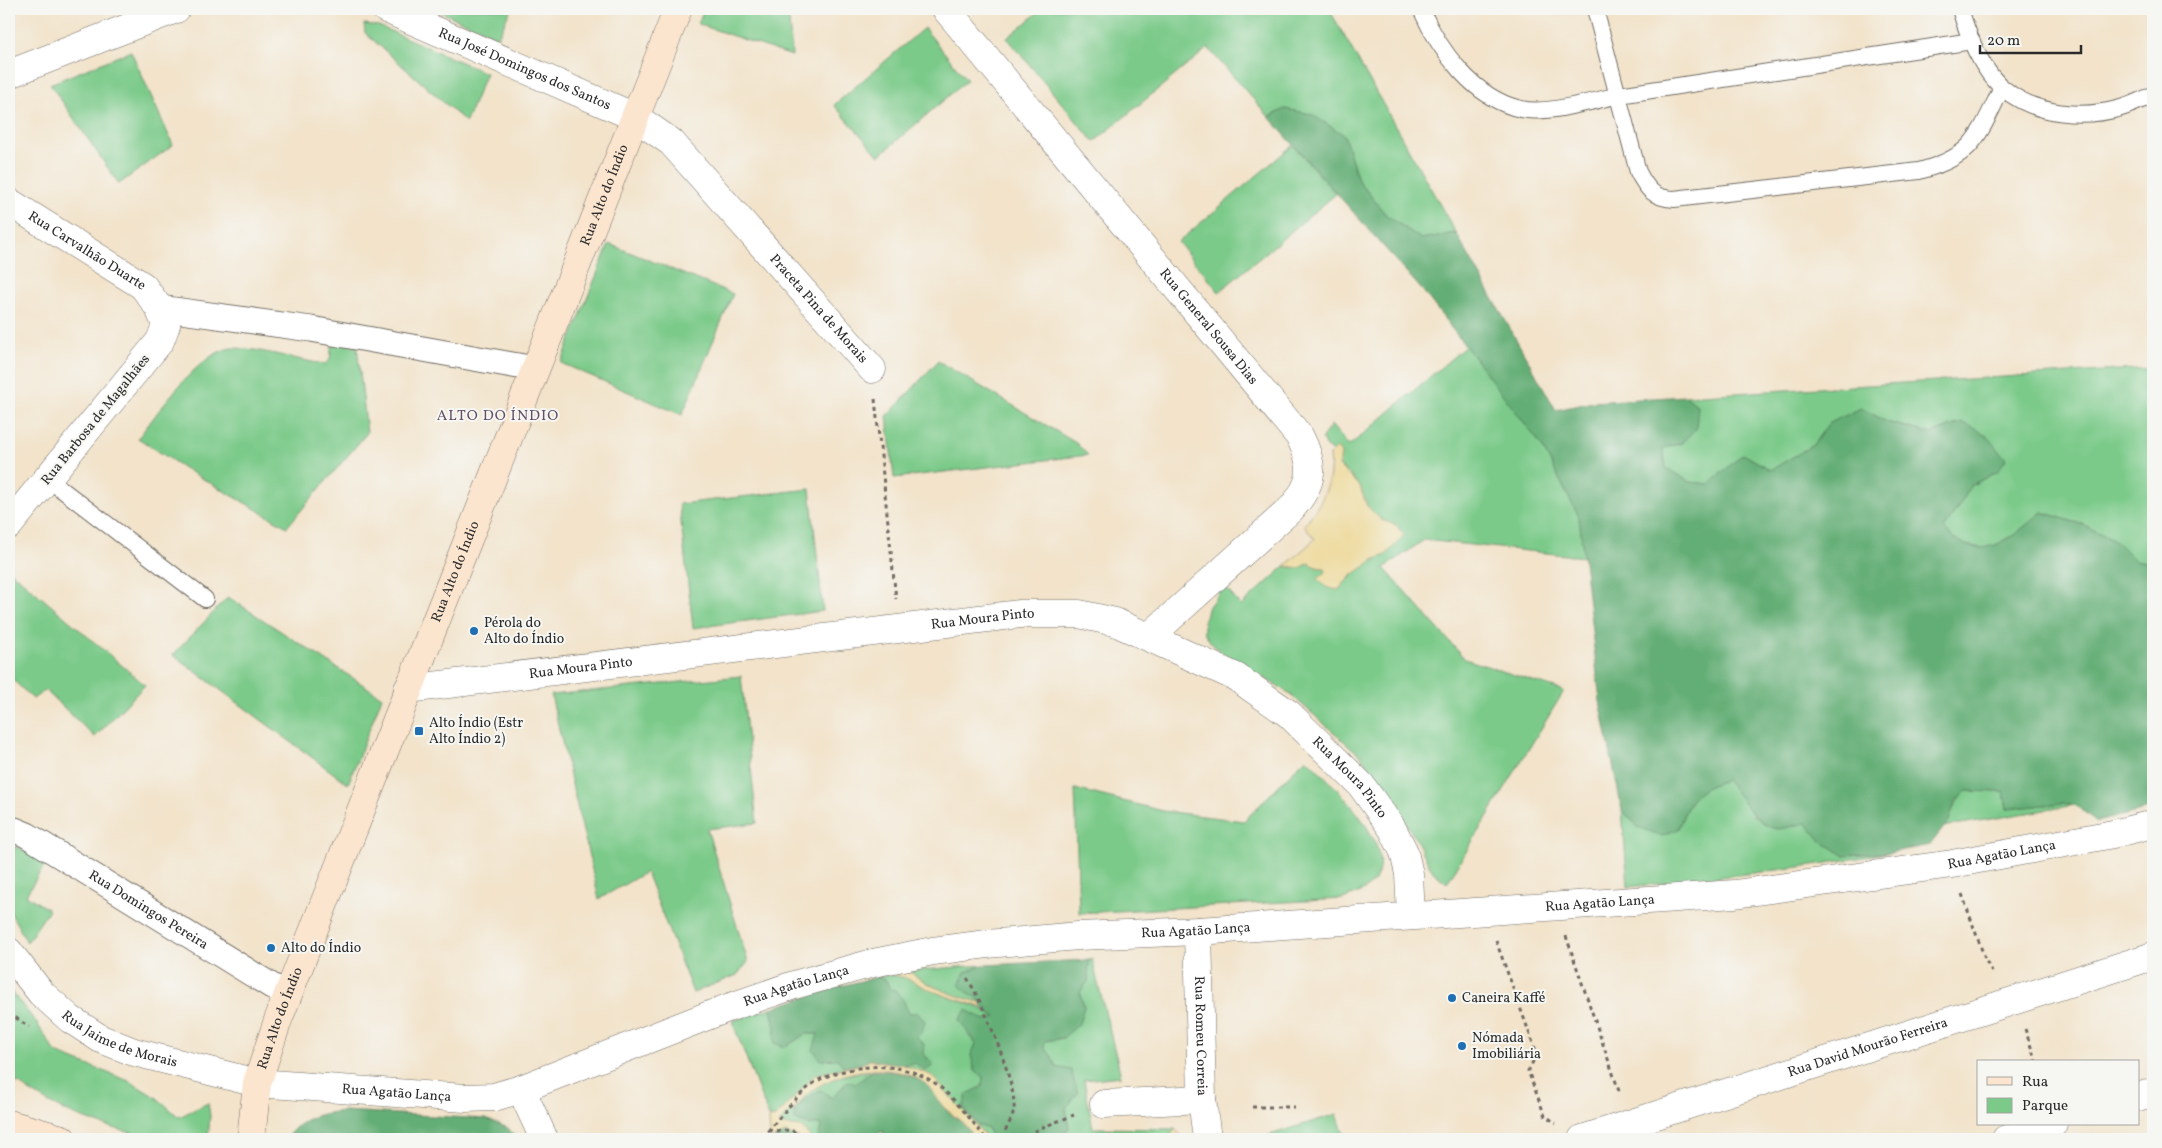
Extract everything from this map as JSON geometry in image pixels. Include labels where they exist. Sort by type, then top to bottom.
[{"type":"main road","name":"Rua Alto do Índio","points":[[251,1139],[257,1083],[288,996],[678,9]]},
{"type":"main road","points":[[9,1124],[62,1139]]},
{"type":"street","points":[[9,74],[176,9]]},
{"type":"street","name":"Rua José Domingos dos Santos","points":[[386,9],[635,116]]},
{"type":"street","name":"Rua General Sousa Dias","points":[[946,9],[1300,437],[1310,456],[1311,474],[1305,493],[1292,508],[1150,636]]},
{"type":"street","name":"Praceta Pina de Morais","points":[[635,116],[671,142],[872,369]]},
{"type":"street","name":"Rua Carvalhão Duarte","points":[[9,202],[144,286],[159,308]]},
{"type":"street","points":[[159,308],[311,328],[535,369]]},
{"type":"street","name":"Rua Barbosa de Magalhães","points":[[9,525],[160,341],[166,325],[159,308]]},
{"type":"street","name":"Rua Moura Pinto","points":[[408,689],[1020,614],[1079,614],[1115,622],[1150,636],[1236,677],[1262,694],[1322,744],[1361,785],[1392,828],[1404,852],[1409,874],[1411,916]]},
{"type":"street","name":"Rua Agatão Lança","points":[[257,1083],[465,1098],[494,1097],[521,1090],[726,1009],[794,985],[873,963],[942,950],[1078,936],[1198,931],[1556,908],[1735,894],[1952,864],[2113,834],[2153,824]]},
{"type":"street","name":"Rua Domingos Pereira","points":[[9,832],[15,830],[27,834],[288,996]]},
{"type":"street","name":"Rua Romeu Correia","points":[[1198,931],[1202,1099],[1207,1139]]},
{"type":"street","name":"Rua Jaime de Morais","points":[[9,952],[41,993],[70,1019],[101,1039],[134,1052],[257,1083]]},
{"type":"street","name":"Rua David Mourão Ferreira","points":[[1582,1139],[2153,956]]},
{"type":"street","points":[[521,1090],[544,1139]]},
{"type":"street","points":[[2140,1096],[2153,1092]]},
{"type":"street","points":[[1104,1104],[1202,1099]]},
{"type":"street","points":[[2006,1139],[2048,1126]]},
{"type":"lane","points":[[1421,9],[1438,42],[1452,60],[1483,91],[1501,102],[1522,110],[1546,109],[1619,95],[1972,41]]},
{"type":"lane","points":[[1595,9],[1638,172],[1652,194],[1674,199],[1919,171],[1938,166],[1956,158],[1970,146],[1981,131],[2002,88]]},
{"type":"lane","points":[[1960,9],[1972,41],[1988,69],[2002,88],[2022,102],[2054,112],[2084,113],[2120,108],[2153,95]]},
{"type":"lane","points":[[48,479],[205,599]]},
{"type":"path","name":"Praceta Pina de Morais","points":[[872,369],[895,595]]},
{"type":"path","points":[[1952,864],[1985,959],[2024,1026],[2035,1060]]},
{"type":"path","points":[[1556,908],[1630,1124]]},
{"type":"path","points":[[1486,912],[1537,1054],[1528,1070],[1545,1116],[1558,1125]]},
{"type":"path","points":[[942,950],[959,966],[975,990],[1006,1065],[1014,1108],[1001,1139]]},
{"type":"path","points":[[807,1139],[791,1130],[768,1131],[804,1093],[822,1078],[871,1066],[898,1068],[922,1076],[939,1086],[965,1111],[986,1139]]},
{"type":"path","points":[[9,1084],[12,1088]]},
{"type":"path","points":[[1020,1139],[1043,1127],[1104,1104]]},
{"type":"path","points":[[1252,1107],[1295,1107]]},
{"type":"green space","points":[[434,9],[511,9],[498,37]]},
{"type":"green space","points":[[704,9],[788,9],[792,56],[698,24]]},
{"type":"green space","points":[[1042,9],[1173,9],[1176,11],[1179,9],[1329,9],[1456,233],[1421,239],[1386,215],[1358,180],[1344,135],[1311,114],[1285,109],[1269,117],[1208,48],[1094,142],[1007,38]]},
{"type":"green space","points":[[364,24],[379,26],[486,73],[466,122],[365,33]]},
{"type":"green space","points":[[924,28],[967,80],[879,156],[834,105]]},
{"type":"green space","points":[[131,51],[173,145],[119,184],[50,84]]},
{"type":"green space","points":[[1285,109],[1311,114],[1344,135],[1358,180],[1386,215],[1421,239],[1456,233],[1556,410],[1593,402],[1685,396],[1698,406],[1696,429],[1681,443],[1663,448],[1666,468],[1690,482],[1709,484],[1743,454],[1771,470],[1813,445],[1828,424],[1861,408],[1887,422],[1931,434],[1962,422],[1987,435],[2006,459],[1998,471],[1972,485],[1944,529],[1957,540],[1970,546],[1983,548],[1995,545],[2018,532],[2042,512],[2084,525],[2117,542],[2135,560],[2153,563],[2153,808],[2097,822],[2075,805],[2063,803],[2007,809],[2004,792],[1966,791],[1955,802],[1949,821],[1930,845],[1893,852],[1844,855],[1821,841],[1806,823],[1779,829],[1763,823],[1726,780],[1707,788],[1695,797],[1686,810],[1678,829],[1662,836],[1638,827],[1622,810],[1600,701],[1579,517],[1542,446],[1423,291],[1269,117]]},
{"type":"green space","points":[[1293,145],[1336,194],[1219,292],[1178,242]]},
{"type":"green space","points":[[609,244],[733,294],[682,415],[561,363]]},
{"type":"green space","points":[[332,342],[357,346],[367,433],[287,527],[184,468],[138,438],[182,382],[210,357],[224,350],[248,349],[325,364],[330,359]]},
{"type":"green space","points":[[1467,345],[1542,446],[1579,517],[1584,557],[1424,540],[1384,568],[1465,659],[1564,691],[1447,883],[1433,872],[1416,839],[1362,757],[1289,693],[1221,652],[1211,643],[1204,632],[1204,620],[1207,609],[1224,586],[1241,606],[1285,566],[1300,568],[1309,563],[1316,567],[1325,568],[1327,572],[1319,579],[1338,590],[1360,569],[1386,555],[1396,525],[1381,520],[1367,506],[1360,487],[1339,466],[1337,449],[1333,452],[1325,446],[1322,438],[1331,425],[1349,446]]},
{"type":"green space","points":[[938,361],[1076,443],[1088,455],[894,478],[887,416]]},
{"type":"green space","points":[[2153,368],[2153,563],[2135,560],[2117,542],[2084,525],[2042,512],[2014,535],[1988,549],[1960,544],[1944,529],[1972,485],[1998,471],[1962,422],[1931,434],[1887,422],[1861,408],[1828,424],[1813,445],[1771,470],[1743,454],[1709,484],[1690,482],[1666,468],[1663,448],[1682,443],[1698,406],[1685,396]]},
{"type":"green space","points":[[810,489],[823,611],[693,628],[679,504]]},
{"type":"green space","points":[[9,570],[145,685],[95,737],[45,690],[33,699],[9,676]]},
{"type":"green space","points":[[228,597],[382,697],[348,784],[173,655]]},
{"type":"green space","points":[[741,676],[757,823],[707,829],[748,962],[737,975],[693,993],[646,872],[599,899],[551,695]]},
{"type":"green space","points":[[1306,758],[1348,802],[1363,821],[1374,840],[1379,859],[1377,876],[1364,890],[1343,899],[1079,913],[1075,789],[1163,811],[1244,821]]},
{"type":"green space","points":[[1726,780],[1741,796],[1754,817],[1806,823],[1827,844],[1835,850],[1844,853],[1893,852],[1761,872],[1628,887],[1622,810],[1638,827],[1678,829],[1694,797],[1707,788]]},
{"type":"green space","points":[[1966,791],[2004,792],[2007,809],[2063,803],[2075,805],[1943,827],[1961,796]]},
{"type":"green space","points":[[9,848],[20,848],[46,863],[26,895],[49,910],[27,942],[9,910]]},
{"type":"green space","points":[[1092,959],[1121,1076],[1084,1080],[1093,1128],[1175,1129],[1171,1135],[1160,1139],[1155,1134],[1146,1139],[1059,1139],[1069,1128],[1068,1119],[1058,1074],[1050,1055],[1044,1048],[1045,1041],[1063,1038],[1084,1007],[1080,992],[1088,981],[1089,960]]},
{"type":"green space","points":[[1089,960],[1088,981],[1080,992],[1084,1007],[1079,1024],[1063,1038],[1045,1041],[1044,1048],[1051,1055],[1056,1067],[1071,1070],[1078,1093],[1066,1108],[1069,1128],[1059,1139],[992,1139],[988,1129],[978,1125],[963,1108],[967,1094],[982,1087],[983,1077],[975,1071],[971,1055],[976,1044],[959,1020],[966,1010],[985,1020],[996,1017],[983,1008],[978,998],[959,985],[965,972],[984,965]]},
{"type":"green space","points":[[984,965],[965,972],[967,992],[978,998],[980,1002],[942,990],[909,971]]},
{"type":"green space","points":[[890,975],[909,979],[932,991],[982,1009],[996,1017],[985,1020],[966,1011],[968,1035],[976,1044],[971,1055],[975,1071],[983,1077],[982,1087],[967,1094],[978,1125],[988,1129],[992,1139],[988,1139],[931,1075],[904,1065],[929,1059],[923,1054],[903,1000],[890,989],[886,980],[877,977]]},
{"type":"green space","points":[[877,977],[886,980],[890,989],[895,990],[903,1000],[909,1013],[918,1013],[925,1021],[922,1032],[917,1037],[924,1044],[923,1054],[934,1065],[925,1071],[915,1063],[904,1065],[870,1060],[862,1064],[844,1067],[838,1059],[821,1060],[813,1050],[818,1034],[805,1034],[785,1047],[774,1043],[775,1027],[771,1008]]},
{"type":"green space","points":[[9,989],[36,1022],[56,1053],[129,1081],[157,1098],[179,1117],[208,1103],[210,1116],[208,1139],[168,1140],[124,1131],[67,1112],[17,1082],[9,1091]]},
{"type":"green space","points":[[771,1008],[775,1027],[775,1043],[786,1047],[805,1034],[818,1034],[844,1067],[815,1075],[776,1117],[769,1117],[732,1021]]},
{"type":"green space","points":[[872,1071],[857,1083],[847,1082],[809,1125],[821,1125],[819,1136],[822,1139],[812,1139],[801,1127],[779,1125],[814,1088],[829,1080],[846,1075]]},
{"type":"green space","points":[[872,1071],[899,1073],[923,1082],[937,1094],[945,1109],[965,1126],[973,1139],[883,1139],[884,1131],[876,1135],[874,1139],[822,1139],[819,1137],[821,1125],[809,1125],[795,1120],[794,1110],[807,1098],[821,1090],[832,1098],[847,1082],[857,1083]]},
{"type":"green space","points":[[345,1111],[486,1119],[508,1128],[516,1139],[288,1139],[287,1137],[299,1125],[313,1117]]},
{"type":"green space","points":[[1337,1114],[1345,1139],[1257,1139]]},
{"type":"green space","points":[[785,1133],[801,1139],[774,1139]]},
{"type":"sand","points":[[1337,448],[1341,453],[1339,466],[1360,487],[1367,506],[1381,520],[1396,525],[1404,535],[1386,555],[1375,559],[1351,576],[1338,590],[1326,587],[1318,579],[1326,572],[1325,568],[1316,567],[1309,563],[1300,568],[1285,566],[1315,539],[1304,525],[1325,493],[1330,475],[1330,455]]},
{"type":"sand","points":[[909,971],[942,990],[980,1002],[983,1008],[932,991],[903,977],[890,975]]},
{"type":"sand","points":[[870,1060],[904,1065],[931,1075],[988,1139],[973,1139],[966,1126],[944,1108],[925,1083],[907,1074],[879,1070],[849,1074],[822,1084],[810,1092],[779,1125],[801,1127],[812,1139],[801,1139],[786,1133],[770,1139],[769,1118],[776,1117],[815,1075],[862,1064]]},
{"type":"sand","points":[[1175,1129],[1184,1139],[1160,1139],[1171,1135]]},
{"type":"place","name":"Pérola do Alto do Índio","points":[[474,631]]},
{"type":"place","name":"Alto Índio (Estr Alto Índio 2)","points":[[419,731]]},
{"type":"place","name":"Alto do Índio","points":[[271,948]]},
{"type":"place","name":"Caneira Kaffé","points":[[1452,998]]},
{"type":"place","name":"Nómada Imobiliária","points":[[1462,1046]]},
{"type":"district","name":"ALTO DO ÍNDIO","points":[[498,416]]}]
